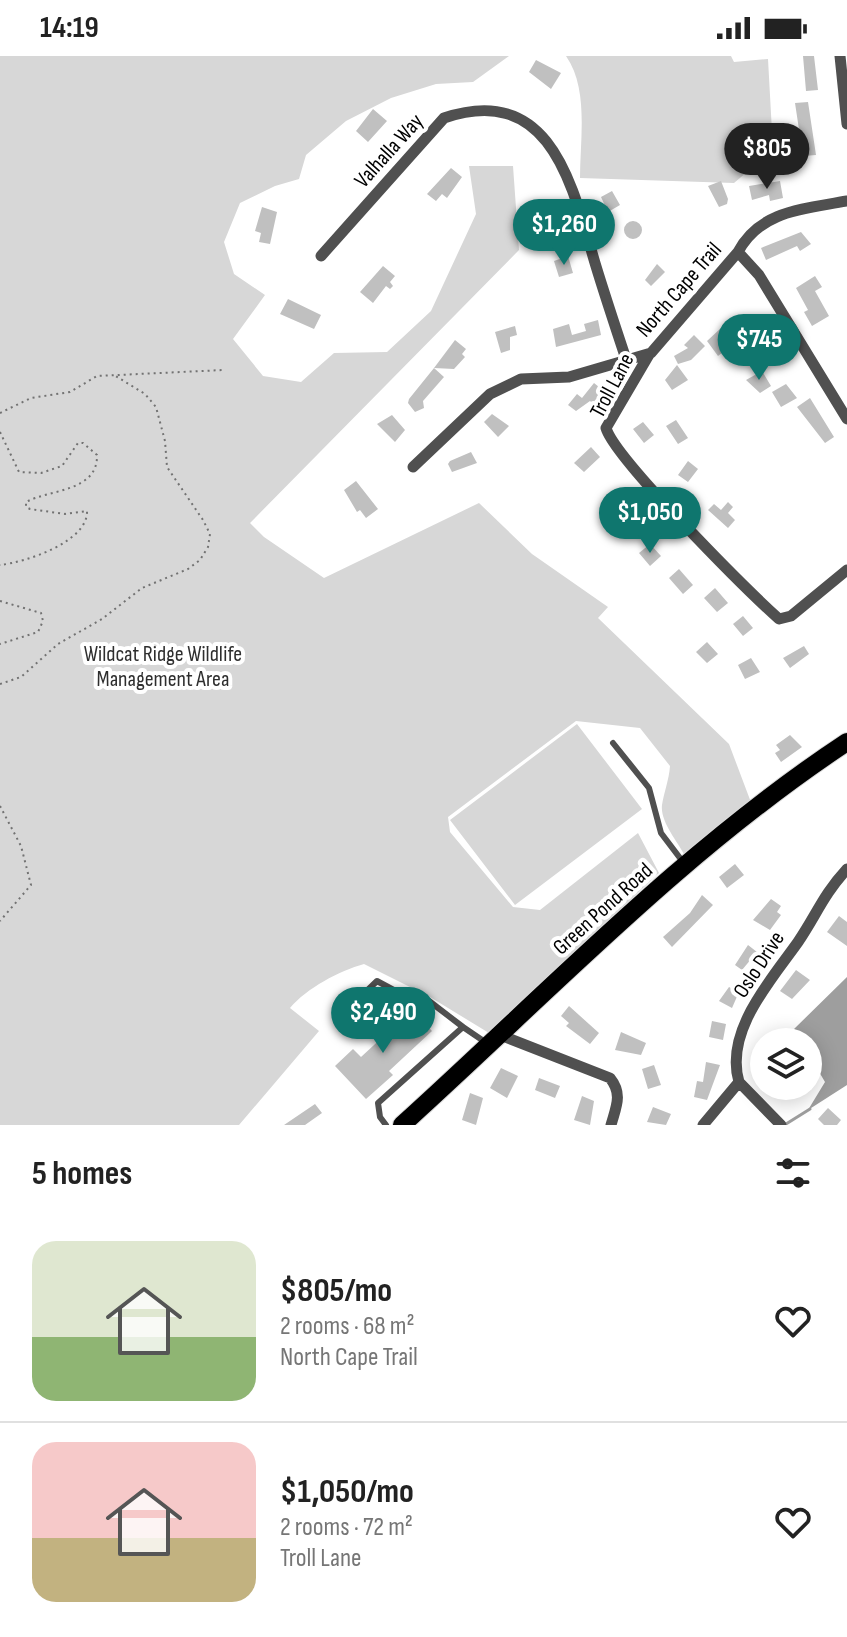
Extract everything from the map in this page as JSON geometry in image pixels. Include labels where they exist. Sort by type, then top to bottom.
[{"type":"main road","name":"Green Pond Road","points":[[402,1125],[685,865],[756,806],[847,742]]},
{"type":"street","points":[[840,56],[847,124]]},
{"type":"street","name":"Valhalla Way","points":[[321,256],[444,118],[470,109],[510,113],[544,138],[560,160],[579,205],[627,362]]},
{"type":"street","name":"North Cape Trail","points":[[413,467],[490,394],[504,385],[533,377],[569,377],[651,353],[738,252],[748,233],[781,214],[847,201]]},
{"type":"street","points":[[738,252],[759,275],[847,419]]},
{"type":"street","name":"Troll Lane","points":[[651,353],[606,428],[619,450],[663,499],[737,580],[779,619],[791,616],[847,570]]},
{"type":"street","name":"Oslo Drive","points":[[739,1082],[736,1073],[740,1046],[755,999],[799,940],[822,896],[847,869]]},
{"type":"street","points":[[495,1040],[610,1078],[617,1086],[619,1098],[611,1125]]},
{"type":"street","points":[[703,1125],[739,1082],[778,1122]]},
{"type":"lane","points":[[613,743],[649,788],[661,833],[685,865]]},
{"type":"lane","points":[[403,995],[400,1003],[368,1034],[345,1012],[377,981],[403,995],[429,1001],[463,1027],[495,1040]]},
{"type":"lane","points":[[386,1125],[380,1117],[378,1103],[463,1027]]},
{"type":"path","points":[[0,413],[31,398],[70,392],[97,376],[223,370]]},
{"type":"path","points":[[0,684],[21,677],[58,644],[102,619],[142,588],[188,569],[200,560],[208,547],[210,534],[203,520],[167,467],[165,441],[156,407],[145,394],[114,375]]},
{"type":"path","points":[[0,432],[19,472],[41,473],[62,466],[78,443],[91,448],[97,455],[97,464],[92,474],[75,488],[56,490],[26,502],[26,507],[30,509],[65,514],[87,511],[87,520],[80,531],[31,556],[0,565]]},
{"type":"path","points":[[0,601],[41,613],[43,621],[38,632],[0,644]]},
{"type":"path","points":[[0,806],[21,846],[31,885],[0,921]]},
{"type":"green space","name":"Wildcat Ridge Wildlife Management Area","points":[[0,56],[509,56],[473,82],[436,84],[391,98],[346,121],[306,155],[299,179],[275,186],[240,203],[224,242],[234,274],[265,295],[233,339],[263,376],[301,382],[334,353],[387,352],[431,311],[476,214],[469,166],[513,166],[519,250],[250,523],[264,537],[324,578],[479,503],[532,554],[608,607],[598,618],[729,744],[752,805],[684,854],[662,811],[670,766],[640,728],[576,721],[448,817],[450,832],[513,907],[540,910],[638,833],[659,873],[489,1033],[430,997],[364,964],[324,981],[290,1008],[319,1031],[239,1125],[0,1125]]},
{"type":"green space","points":[[566,56],[731,56],[734,62],[768,59],[773,150],[734,183],[580,178],[581,99]]},
{"type":"green space","points":[[577,724],[642,809],[515,905],[450,820]]},
{"type":"shaded area","points":[[847,977],[847,1085],[808,1110],[814,1100],[822,1100],[825,1082],[822,1077],[822,1028],[795,1028]]},
{"type":"building","points":[[803,56],[814,56],[818,90],[806,91]]},
{"type":"building","points":[[536,60],[561,73],[551,89],[529,72]]},
{"type":"building","points":[[808,102],[816,155],[803,156],[795,103]]},
{"type":"building","points":[[373,109],[387,121],[368,142],[356,131]]},
{"type":"building","points":[[451,168],[462,177],[447,198],[442,194],[436,201],[427,194]]},
{"type":"building","points":[[721,181],[728,199],[727,204],[719,207],[708,186]]},
{"type":"building","points":[[780,181],[783,198],[770,201],[769,195],[752,200],[749,186]]},
{"type":"building","points":[[612,191],[620,205],[608,212],[601,197]]},
{"type":"building","points":[[262,207],[277,212],[270,244],[259,242],[261,233],[255,231]]},
{"type":"building","points":[[633,221],[642,230],[633,239],[624,230]]},
{"type":"building","points":[[557,223],[561,236],[543,242],[539,229]]},
{"type":"building","points":[[801,232],[811,244],[800,251],[797,246],[766,260],[761,248]]},
{"type":"building","points":[[568,256],[573,273],[559,277],[554,261]]},
{"type":"building","points":[[657,264],[665,272],[651,286],[645,280]]},
{"type":"building","points":[[383,266],[395,276],[390,282],[393,286],[390,289],[386,286],[373,303],[360,292]]},
{"type":"building","points":[[815,276],[822,287],[815,291],[829,316],[812,326],[804,312],[808,310],[796,288]]},
{"type":"building","points":[[288,299],[321,315],[314,329],[280,314]]},
{"type":"building","points":[[598,320],[601,335],[556,347],[553,329],[569,324],[572,335],[586,331],[584,324]]},
{"type":"building","points":[[515,326],[517,335],[510,337],[510,350],[501,353],[495,332]]},
{"type":"building","points":[[721,328],[727,336],[723,341],[728,348],[718,356],[707,341]]},
{"type":"building","points":[[694,335],[705,346],[691,360],[678,364],[674,356],[688,348],[684,345]]},
{"type":"building","points":[[455,340],[466,349],[462,354],[465,357],[454,369],[434,368]]},
{"type":"building","points":[[677,365],[688,380],[672,390],[665,380]]},
{"type":"building","points":[[434,368],[444,377],[423,401],[424,408],[415,412],[408,403],[409,399]]},
{"type":"building","points":[[762,371],[771,386],[760,393],[746,380]]},
{"type":"building","points":[[594,383],[609,395],[605,401],[597,407],[590,401],[576,411],[568,405],[577,394],[582,398]]},
{"type":"building","points":[[786,384],[797,398],[781,407],[772,392]]},
{"type":"building","points":[[810,398],[834,437],[825,443],[797,407]]},
{"type":"building","points":[[492,414],[509,426],[498,437],[484,422]]},
{"type":"building","points":[[392,415],[405,430],[395,442],[377,424]]},
{"type":"building","points":[[676,420],[688,438],[678,444],[666,426]]},
{"type":"building","points":[[643,422],[654,435],[644,443],[633,429]]},
{"type":"building","points":[[591,447],[600,457],[584,472],[574,463]]},
{"type":"building","points":[[471,452],[477,463],[452,472],[448,464],[450,461]]},
{"type":"building","points":[[688,461],[698,469],[688,482],[678,475]]},
{"type":"building","points":[[356,481],[378,509],[366,518],[360,510],[357,512],[344,490]]},
{"type":"building","points":[[624,490],[633,500],[626,506],[630,510],[616,518],[605,506]]},
{"type":"building","points":[[728,502],[733,507],[728,513],[735,520],[728,528],[708,510],[714,504],[721,510]]},
{"type":"building","points":[[650,544],[661,556],[650,566],[639,553]]},
{"type":"building","points":[[679,569],[693,585],[683,594],[669,578]]},
{"type":"building","points":[[715,588],[728,603],[717,612],[704,598]]},
{"type":"building","points":[[743,616],[753,628],[743,636],[733,624]]},
{"type":"building","points":[[707,642],[718,654],[707,663],[696,652]]},
{"type":"building","points":[[804,646],[809,654],[790,668],[783,658]]},
{"type":"building","points":[[751,658],[760,672],[745,679],[738,665]]},
{"type":"building","points":[[790,735],[802,747],[781,762],[775,753],[780,750],[776,745]]},
{"type":"building","points":[[735,864],[744,875],[727,888],[719,877]]},
{"type":"building","points":[[702,895],[713,905],[672,947],[663,937],[690,913]]},
{"type":"building","points":[[771,899],[781,906],[777,912],[781,915],[770,930],[753,920]]},
{"type":"building","points":[[839,916],[847,922],[847,946],[827,932]]},
{"type":"building","points":[[748,945],[757,952],[742,970],[735,965]]},
{"type":"building","points":[[796,970],[810,980],[792,999],[780,991]]},
{"type":"building","points":[[729,987],[739,992],[732,1008],[719,1001]]},
{"type":"building","points":[[569,1006],[599,1033],[590,1044],[566,1026],[569,1023],[561,1016]]},
{"type":"building","points":[[412,1010],[432,1031],[389,1071],[393,1075],[366,1099],[335,1066],[353,1049],[361,1057]]},
{"type":"building","points":[[712,1021],[726,1024],[723,1040],[709,1037]]},
{"type":"building","points":[[621,1032],[646,1043],[641,1055],[615,1050]]},
{"type":"building","points":[[706,1062],[720,1065],[707,1100],[694,1097],[697,1081],[703,1082]]},
{"type":"building","points":[[654,1065],[661,1085],[648,1089],[642,1069]]},
{"type":"building","points":[[501,1068],[518,1076],[507,1098],[490,1088]]},
{"type":"building","points":[[539,1078],[560,1086],[555,1098],[535,1090]]},
{"type":"building","points":[[470,1093],[483,1098],[476,1125],[462,1120]]},
{"type":"building","points":[[582,1096],[594,1101],[590,1125],[574,1120]]},
{"type":"building","points":[[315,1104],[322,1113],[305,1125],[284,1125]]},
{"type":"building","points":[[653,1107],[671,1114],[666,1125],[647,1122]]},
{"type":"building","points":[[828,1108],[841,1120],[837,1125],[824,1125],[818,1119]]},
{"type":"waterway","points":[[786,1124],[810,1109]]}]
